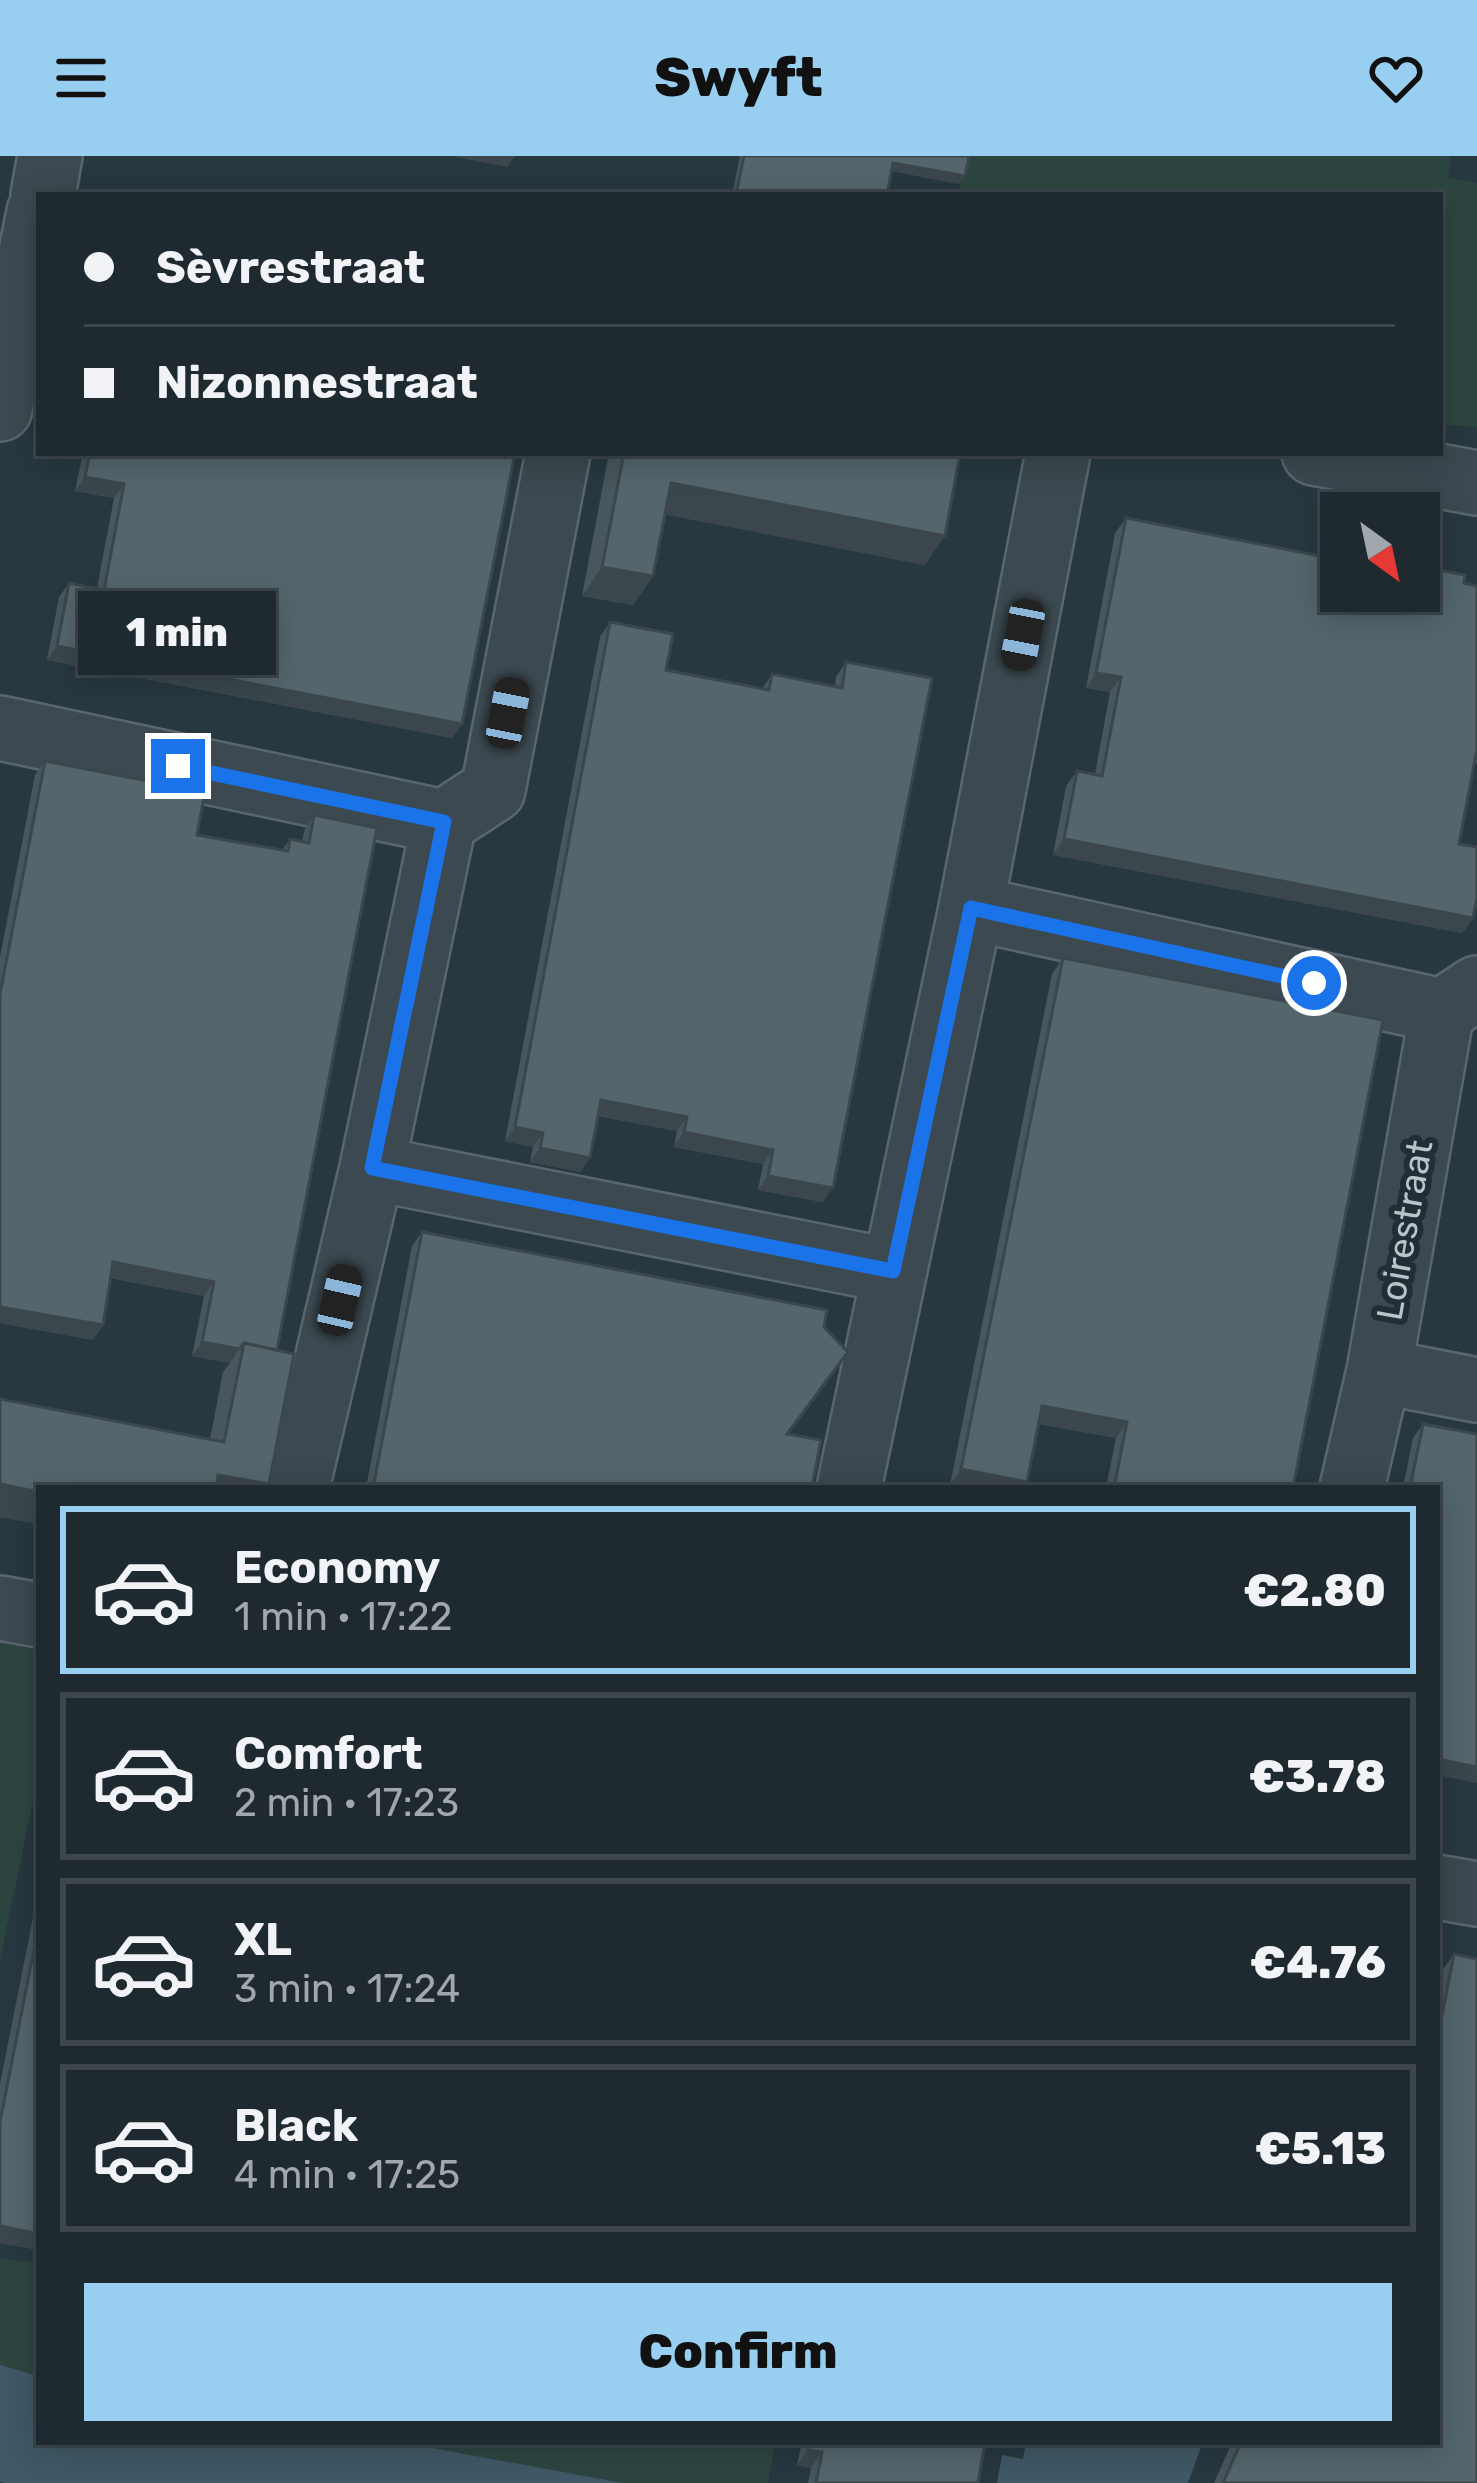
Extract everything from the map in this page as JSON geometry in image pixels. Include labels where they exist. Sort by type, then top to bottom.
[{"type":"street","points":[[0,409],[36,220]]},
{"type":"street","points":[[298,1485],[372,1168],[444,822],[493,790],[558,456]]},
{"type":"street","points":[[850,1485],[971,908],[1057,456]]},
{"type":"street","points":[[1330,456],[1477,483]]},
{"type":"street","points":[[0,728],[444,822]]},
{"type":"street","points":[[971,908],[1460,1000]]},
{"type":"street","name":"Loirestraat","points":[[1353,1485],[1460,1000]]},
{"type":"street","points":[[372,1168],[893,1271]]},
{"type":"street","points":[[1379,1371],[1477,1390]]},
{"type":"street","points":[[0,1608],[36,1614]]},
{"type":"street","points":[[1440,1888],[1477,1894]]},
{"type":"green space","points":[[965,156],[1451,156],[1448,178],[1477,183],[1477,427],[1443,425],[1443,192],[959,192]]},
{"type":"green space","points":[[0,1642],[36,1649],[36,1785],[0,1961]]},
{"type":"green space","points":[[0,2258],[36,2263],[36,2375],[0,2365]]},
{"type":"green space","points":[[416,2445],[774,2445],[768,2483],[623,2483]]},
{"type":"water","points":[[0,2365],[36,2375],[36,2445],[416,2445],[623,2483],[6,2483],[0,2482]]},
{"type":"water","points":[[1025,2445],[1202,2445],[1188,2483],[997,2483],[1002,2455],[1023,2459]]},
{"type":"building","points":[[744,156],[969,156],[965,176],[893,163],[888,192],[736,192]]},
{"type":"building","points":[[89,456],[514,456],[462,724],[57,646],[69,583],[104,590],[124,484],[85,477]]},
{"type":"building","points":[[623,456],[960,456],[945,536],[671,483],[653,576],[602,567]]},
{"type":"building","points":[[1126,518],[1320,556],[1320,612],[1440,612],[1440,570],[1465,575],[1464,583],[1477,586],[1477,749],[1459,844],[1477,847],[1473,918],[1064,839],[1077,771],[1102,776],[1121,677],[1096,673]]},
{"type":"building","points":[[610,622],[673,634],[666,670],[769,690],[772,674],[842,688],[846,662],[932,678],[833,1188],[768,1176],[773,1150],[684,1132],[687,1117],[601,1100],[590,1158],[540,1148],[543,1133],[515,1127]]},
{"type":"building","points":[[45,761],[205,792],[197,835],[288,851],[290,839],[309,843],[314,815],[377,828],[277,1350],[202,1342],[214,1282],[113,1262],[103,1325],[0,1307],[0,994]]},
{"type":"building","points":[[1063,958],[1383,1020],[1294,1485],[1115,1485],[1127,1422],[1042,1406],[1027,1482],[961,1469]]},
{"type":"building","points":[[422,1232],[827,1310],[824,1327],[848,1352],[787,1434],[821,1440],[813,1485],[374,1485]]},
{"type":"building","points":[[244,1343],[294,1354],[269,1484],[218,1475],[216,1485],[36,1485],[36,1491],[0,1484],[0,1399],[224,1442]]},
{"type":"building","points":[[1423,1424],[1477,1434],[1477,1767],[1440,1760],[1440,1485],[1411,1485]]},
{"type":"building","points":[[36,1939],[36,2233],[0,2226],[0,2122]]},
{"type":"building","points":[[1454,1954],[1477,1959],[1477,2483],[1223,2483],[1240,2445],[1440,2445],[1440,2026]]},
{"type":"building","points":[[809,2445],[985,2445],[978,2483],[816,2483],[822,2452],[808,2450]]},
{"type":"route","points":[[178,766],[444,822],[372,1168],[893,1271],[971,908],[1314,983]]}]
